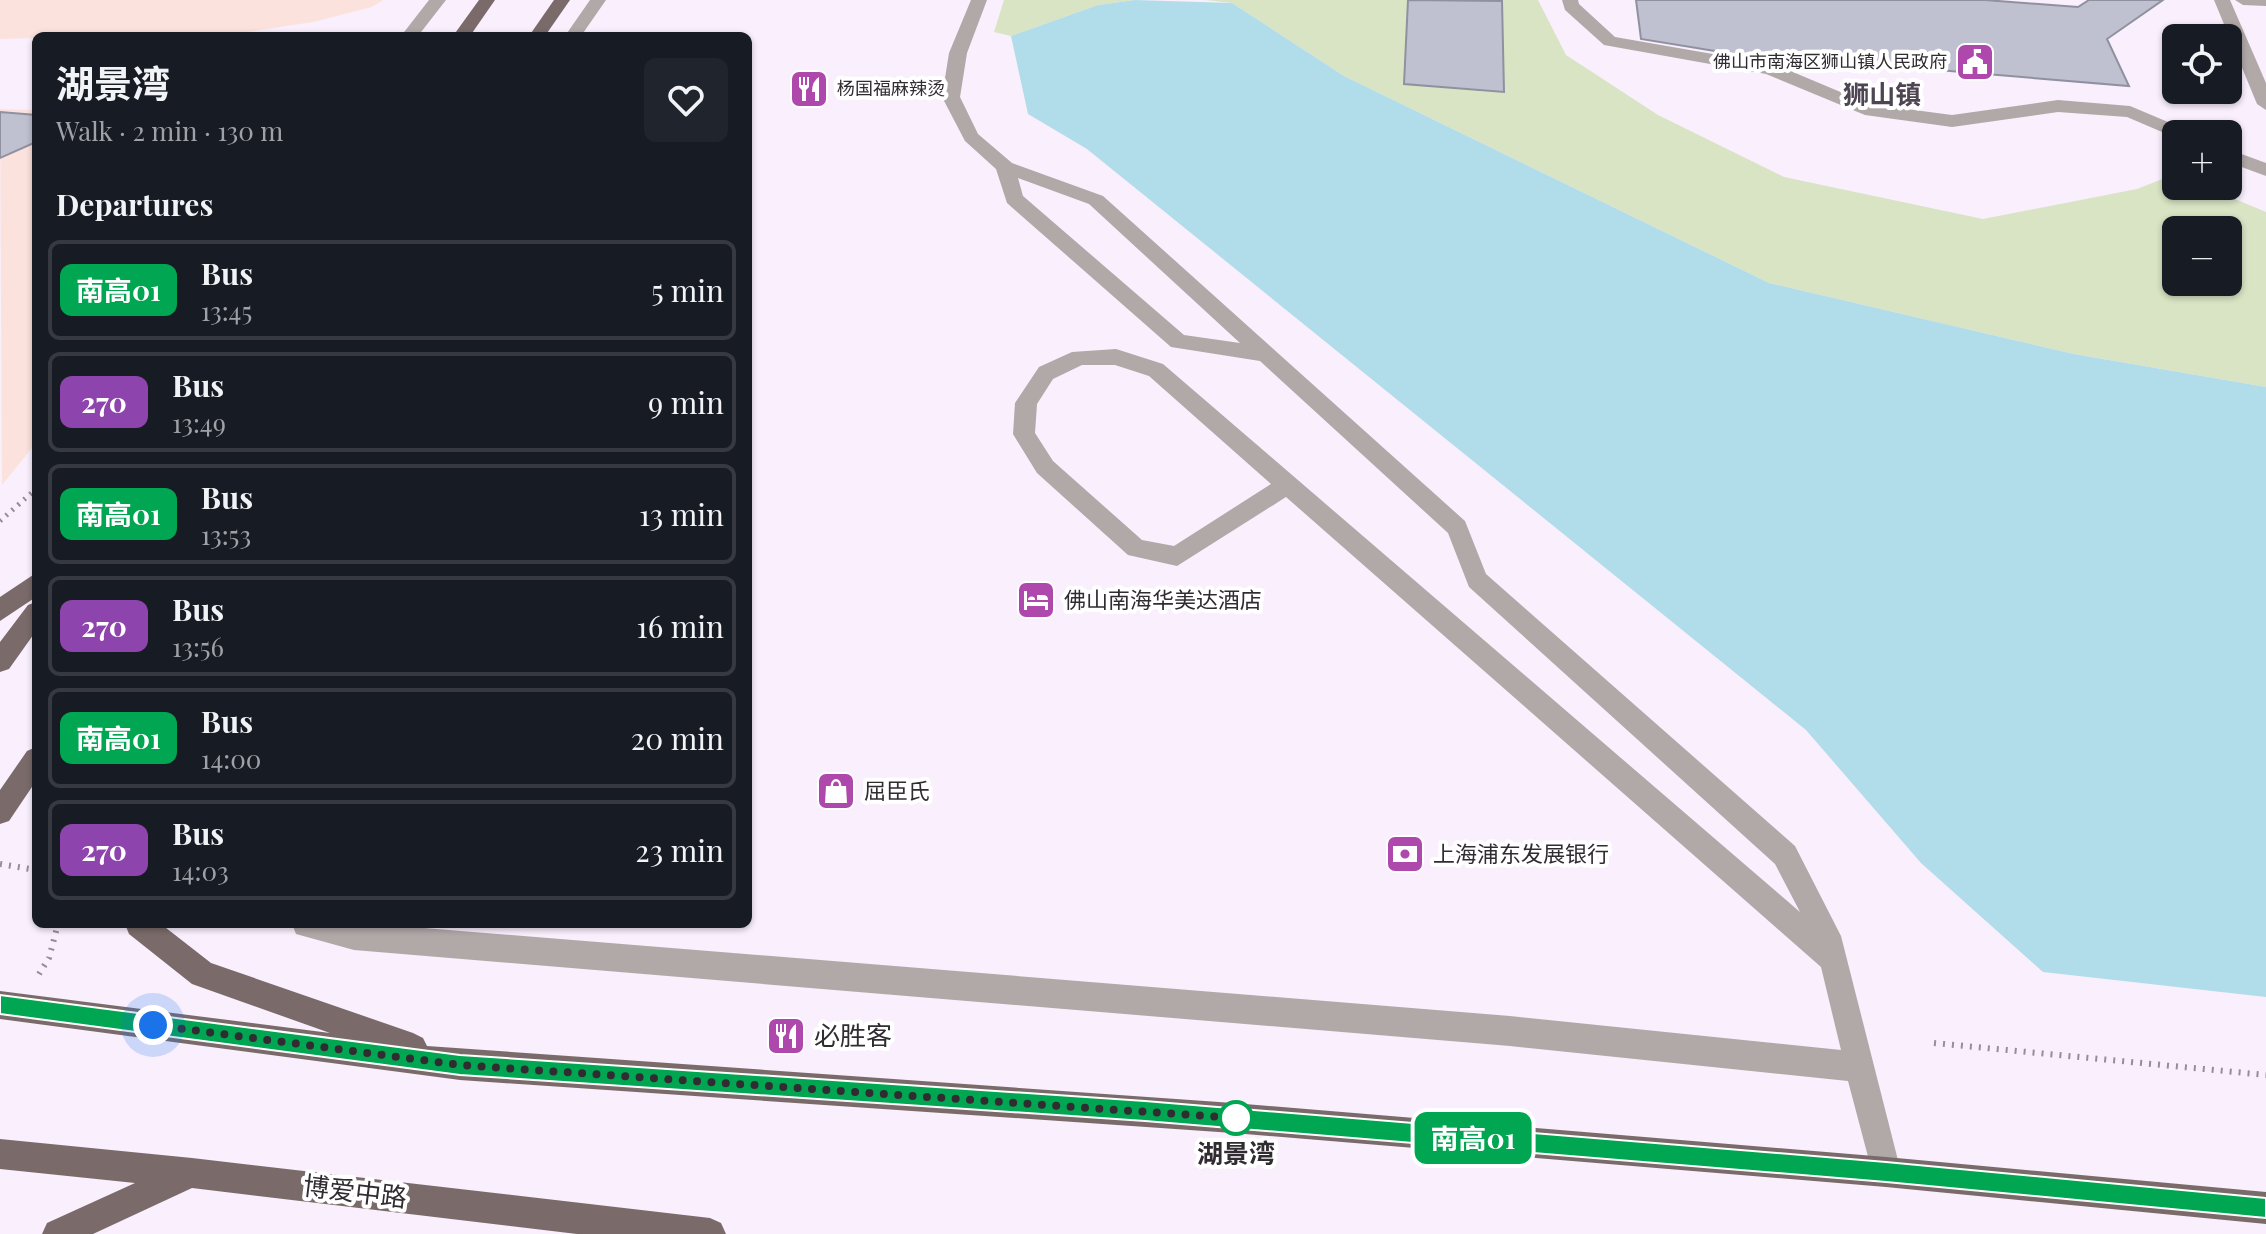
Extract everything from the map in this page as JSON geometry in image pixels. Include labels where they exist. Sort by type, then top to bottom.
[{"type":"main road","points":[[464,32],[487,0]]},
{"type":"main road","points":[[540,32],[562,0]]},
{"type":"main road","points":[[0,611],[32,586]]},
{"type":"main road","points":[[0,661],[32,617]]},
{"type":"main road","points":[[0,812],[32,765]]},
{"type":"main road","points":[[144,928],[202,974],[460,1065]]},
{"type":"main road","points":[[0,1005],[460,1065],[1071,1105],[1886,1172],[2266,1208]]},
{"type":"main road","name":"博爱中路","points":[[0,1154],[192,1173],[710,1234]]},
{"type":"main road","points":[[58,1234],[192,1173]]},
{"type":"lane","points":[[412,32],[438,0]]},
{"type":"lane","points":[[576,32],[598,0]]},
{"type":"lane","points":[[979,0],[958,53],[951,97],[971,137],[1005,167],[1096,200],[1457,528],[1477,580],[1785,855],[1827,936],[1886,1172]]},
{"type":"lane","points":[[1570,0],[1571,6],[1610,41],[1770,69],[1865,109],[1952,121],[2058,106],[2130,112],[2162,126]]},
{"type":"lane","points":[[2222,0],[2266,104]]},
{"type":"lane","points":[[2243,0],[2266,1]]},
{"type":"lane","points":[[2242,161],[2266,170]]},
{"type":"lane","points":[[1005,167],[1014,199],[1178,342],[1266,354]]},
{"type":"lane","points":[[1287,485],[1177,556],[1136,548],[1045,467],[1024,434],[1026,403],[1046,373],[1079,357],[1116,357],[1156,370],[1833,960]]},
{"type":"lane","points":[[324,928],[370,938],[1495,1030],[1860,1067]]},
{"type":"path","points":[[0,521],[32,493]]},
{"type":"path","points":[[0,864],[32,869]]},
{"type":"path","points":[[49,958],[57,928]]},
{"type":"path","points":[[1934,1043],[2266,1075]]},
{"type":"shaded area","points":[[0,0],[383,0],[372,7],[313,22],[247,32],[32,32],[32,38],[0,39]]},
{"type":"shaded area","points":[[0,109],[32,110],[32,448],[2,485]]},
{"type":"green space","points":[[1004,0],[1135,0],[1098,5],[1011,36],[994,32]]},
{"type":"green space","points":[[1206,0],[1538,0],[1566,55],[1658,115],[1784,177],[1983,219],[2137,189],[2162,179],[2162,200],[2237,200],[2266,212],[2266,387],[2074,354],[1769,283],[1344,76],[1232,3]]},
{"type":"water","points":[[1135,0],[1232,3],[1344,76],[1769,283],[2074,354],[2266,387],[2266,997],[2043,972],[1921,863],[1806,730],[1087,149],[1028,114],[1011,36],[1098,5]]},
{"type":"building","points":[[1408,0],[1502,1],[1504,92],[1404,84]]},
{"type":"building","name":"佛山市南海区狮山镇人民政府","points":[[1636,0],[1985,0],[2078,7],[2089,0],[2163,0],[2107,39],[2129,86],[1721,52],[1641,39]]},
{"type":"building","points":[[0,112],[32,115],[32,144],[0,158]]},
{"type":"bus line","name":"南高01","points":[[0,1005],[460,1065],[1145,1111],[1886,1172],[2266,1208]]},
{"type":"place","name":"佛山市南海区狮山镇人民政府","points":[[1975,62]]},
{"type":"place","name":"杨国福麻辣烫","points":[[809,89]]},
{"type":"place","name":"佛山南海华美达酒店","points":[[1036,600]]},
{"type":"place","name":"屈臣氏","points":[[836,791]]},
{"type":"place","name":"上海浦东发展银行","points":[[1405,854]]},
{"type":"place","name":"必胜客","points":[[786,1036]]},
{"type":"place","name":"湖景湾","points":[[1236,1118]]},
{"type":"district","name":"狮山镇","points":[[1882,95]]},
{"type":"route","points":[[153,1025],[460,1065],[1236,1118]]}]
